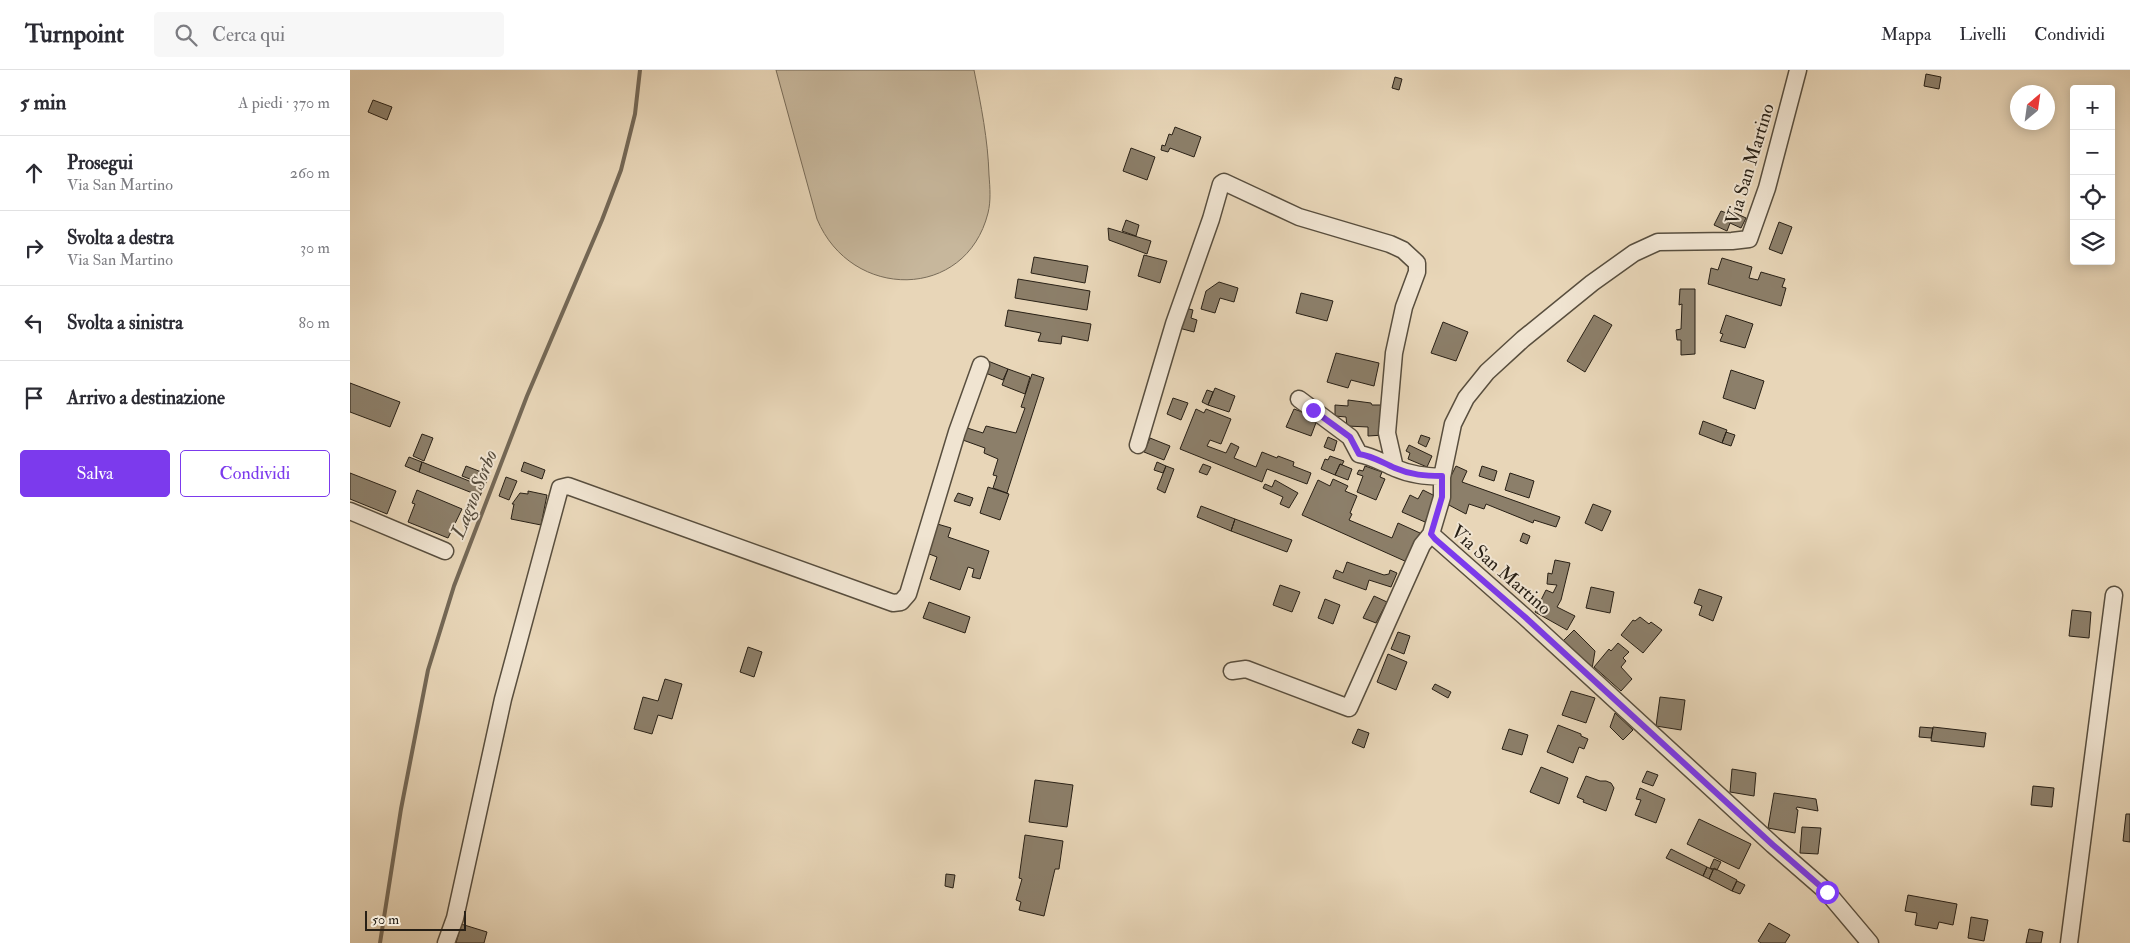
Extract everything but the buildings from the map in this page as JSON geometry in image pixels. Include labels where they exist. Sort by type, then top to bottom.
[{"type":"street","name":"Via San Martino","points":[[1798,70],[1767,188],[1749,239],[1658,242],[1634,253],[1592,283],[1523,339],[1487,372],[1466,398],[1453,424],[1442,476],[1442,497],[1431,534],[1827,892],[1870,943]]},
{"type":"street","points":[[1138,445],[1174,324],[1211,219],[1221,184],[1224,182],[1299,217],[1390,244],[1403,250],[1417,263],[1417,272],[1404,307],[1394,353],[1387,433],[1395,468]]},
{"type":"street","points":[[446,943],[457,909],[503,699],[560,488],[568,486],[893,603],[901,602],[908,594],[957,432],[981,365]]},
{"type":"street","points":[[1299,399],[1350,437],[1359,454],[1370,456],[1395,468],[1416,475],[1442,476]]},
{"type":"street","points":[[350,512],[445,551]]},
{"type":"street","points":[[1232,671],[1246,669],[1349,708],[1422,544],[1431,534]]},
{"type":"street","points":[[2069,943],[2114,595]]},
{"type":"shaded area","points":[[776,70],[974,70],[982,109],[987,149],[990,204],[976,242],[957,263],[933,275],[907,280],[880,276],[855,265],[833,246],[817,219]]},
{"type":"waterway","name":"Lagno Sorbo","points":[[380,943],[401,809],[428,670],[454,586],[527,396],[602,220],[621,170],[635,114],[640,70]]},
{"type":"route","points":[[1313,410],[1350,437],[1359,454],[1370,456],[1395,468],[1416,475],[1442,476],[1442,497],[1431,534],[1435,539],[1525,617],[1773,845],[1827,892]]}]
